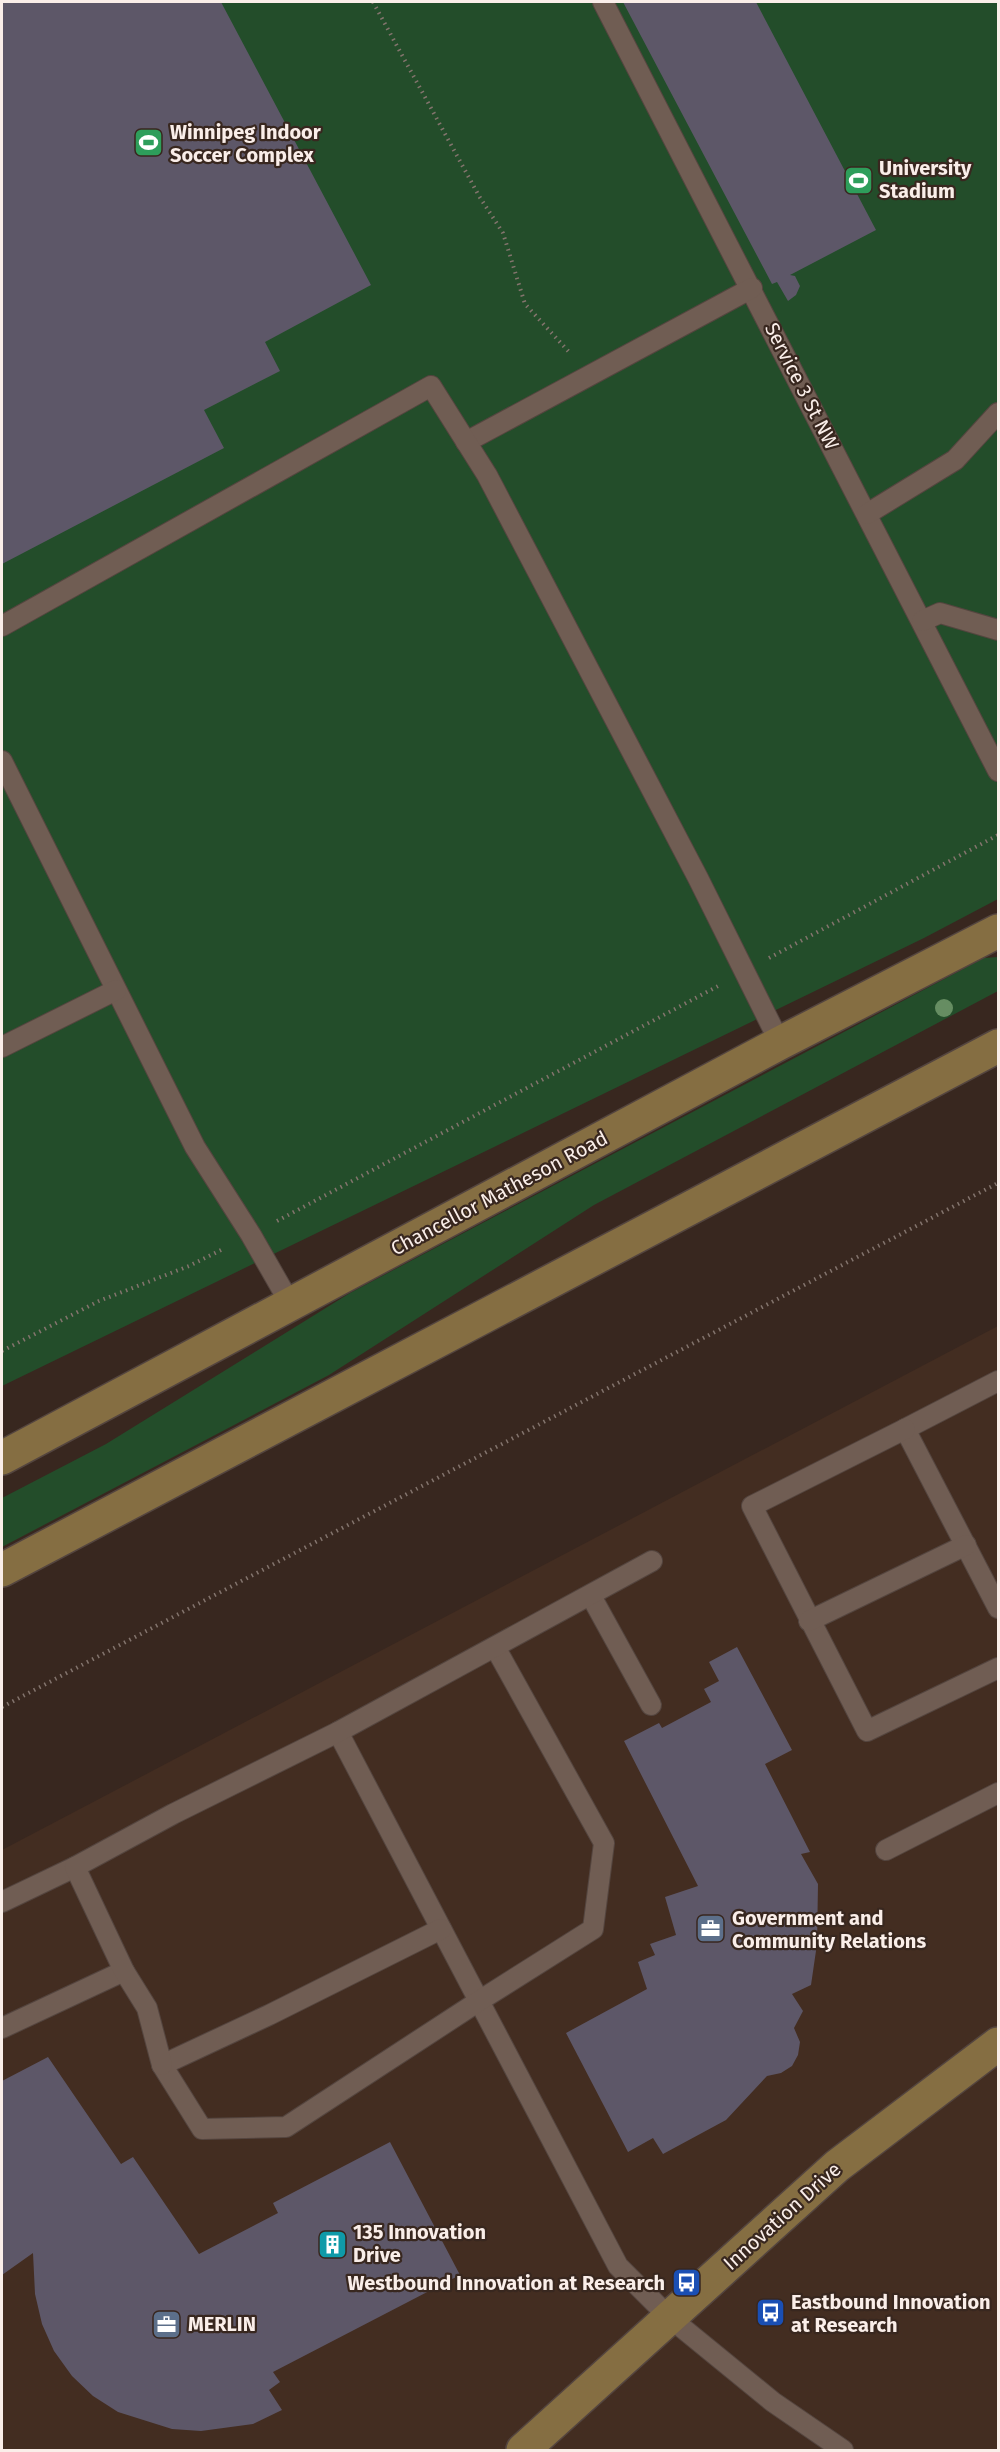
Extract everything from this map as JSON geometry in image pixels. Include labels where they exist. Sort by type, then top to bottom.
[{"type":"main road","name":"Chancellor Matheson Road","points":[[2,1458],[780,1043],[999,931]]},
{"type":"main road","points":[[2,1570],[999,1047]]},
{"type":"main road","name":"Innovation Drive","points":[[523,2451],[837,2166],[999,2044]]},
{"type":"lane","name":"Service 3 St NW","points":[[603,2],[999,771]]},
{"type":"lane","points":[[466,442],[752,288]]},
{"type":"lane","points":[[2,626],[431,386],[487,475],[780,1043]]},
{"type":"lane","points":[[867,514],[955,460],[999,413]]},
{"type":"lane","points":[[922,621],[940,612],[999,630]]},
{"type":"lane","points":[[2,761],[195,1147],[251,1235],[291,1305]]},
{"type":"lane","points":[[2,1047],[117,990]]},
{"type":"lane","points":[[999,1381],[752,1506],[867,1731],[999,1668]]},
{"type":"lane","points":[[905,1429],[999,1608]]},
{"type":"lane","points":[[809,1621],[966,1545]]},
{"type":"lane","points":[[2,1902],[338,1732],[652,1561]]},
{"type":"lane","points":[[591,1596],[651,1705]]},
{"type":"lane","points":[[75,1867],[124,1971],[147,2008],[162,2066],[202,2129],[286,2127],[593,1929],[604,1842],[495,1647]]},
{"type":"lane","points":[[338,1732],[618,2266],[669,2317],[773,2402],[843,2451]]},
{"type":"lane","points":[[886,1850],[999,1793]]},
{"type":"lane","points":[[162,2066],[441,1929]]},
{"type":"lane","points":[[2,2028],[124,1971]]},
{"type":"path","points":[[373,2],[479,196],[503,233],[525,304],[565,349],[594,373]]},
{"type":"path","points":[[2,1351],[99,1301],[189,1266],[251,1235],[999,835]]},
{"type":"path","points":[[2,1707],[999,1183]]},
{"type":"shaded area","points":[[998,1326],[998,2450],[2,2450],[2,1850]]},
{"type":"green space","points":[[2,2],[998,2],[998,899],[924,938],[2,1386]]},
{"type":"green space","points":[[998,957],[998,991],[594,1205],[329,1375],[2,1547],[2,1498],[106,1444],[350,1293],[984,958]]},
{"type":"building","name":"Winnipeg Indoor Soccer Complex","points":[[2,2],[221,2],[371,285],[265,342],[280,371],[204,410],[224,448],[2,564]]},
{"type":"building","points":[[623,2],[756,2],[876,230],[790,275],[795,276],[800,286],[796,295],[788,301],[777,282],[772,284]]},
{"type":"building","points":[[737,1647],[792,1750],[765,1764],[810,1852],[801,1854],[818,1884],[817,1944],[811,1985],[792,1994],[803,2011],[794,2028],[800,2042],[798,2055],[792,2066],[781,2073],[767,2076],[726,2120],[663,2154],[653,2138],[628,2152],[566,2033],[647,1989],[638,1962],[655,1955],[650,1944],[676,1935],[665,1897],[698,1886],[624,1741],[659,1723],[662,1728],[711,1702],[704,1689],[719,1681],[709,1662]]},
{"type":"building","name":"135 Innovation Drive","points":[[48,2057],[121,2164],[133,2157],[199,2254],[278,2213],[273,2203],[390,2142],[460,2275],[273,2372],[280,2382],[269,2390],[282,2410],[253,2424],[201,2431],[172,2429],[118,2412],[93,2396],[72,2376],[54,2351],[42,2324],[35,2294],[33,2253],[2,2275],[2,2081]]},
{"type":"place","name":"Winnipeg Indoor Soccer Complex","points":[[149,143]]},
{"type":"place","name":"University Stadium","points":[[858,180]]},
{"type":"place","name":"Government and Community Relations","points":[[711,1929]]},
{"type":"place","name":"135 Innovation Drive","points":[[332,2244]]},
{"type":"place","name":"Westbound Innovation at Research","points":[[686,2283]]},
{"type":"place","name":"Eastbound Innovation at Research","points":[[770,2313]]},
{"type":"place","name":"MERLIN","points":[[167,2324]]}]
